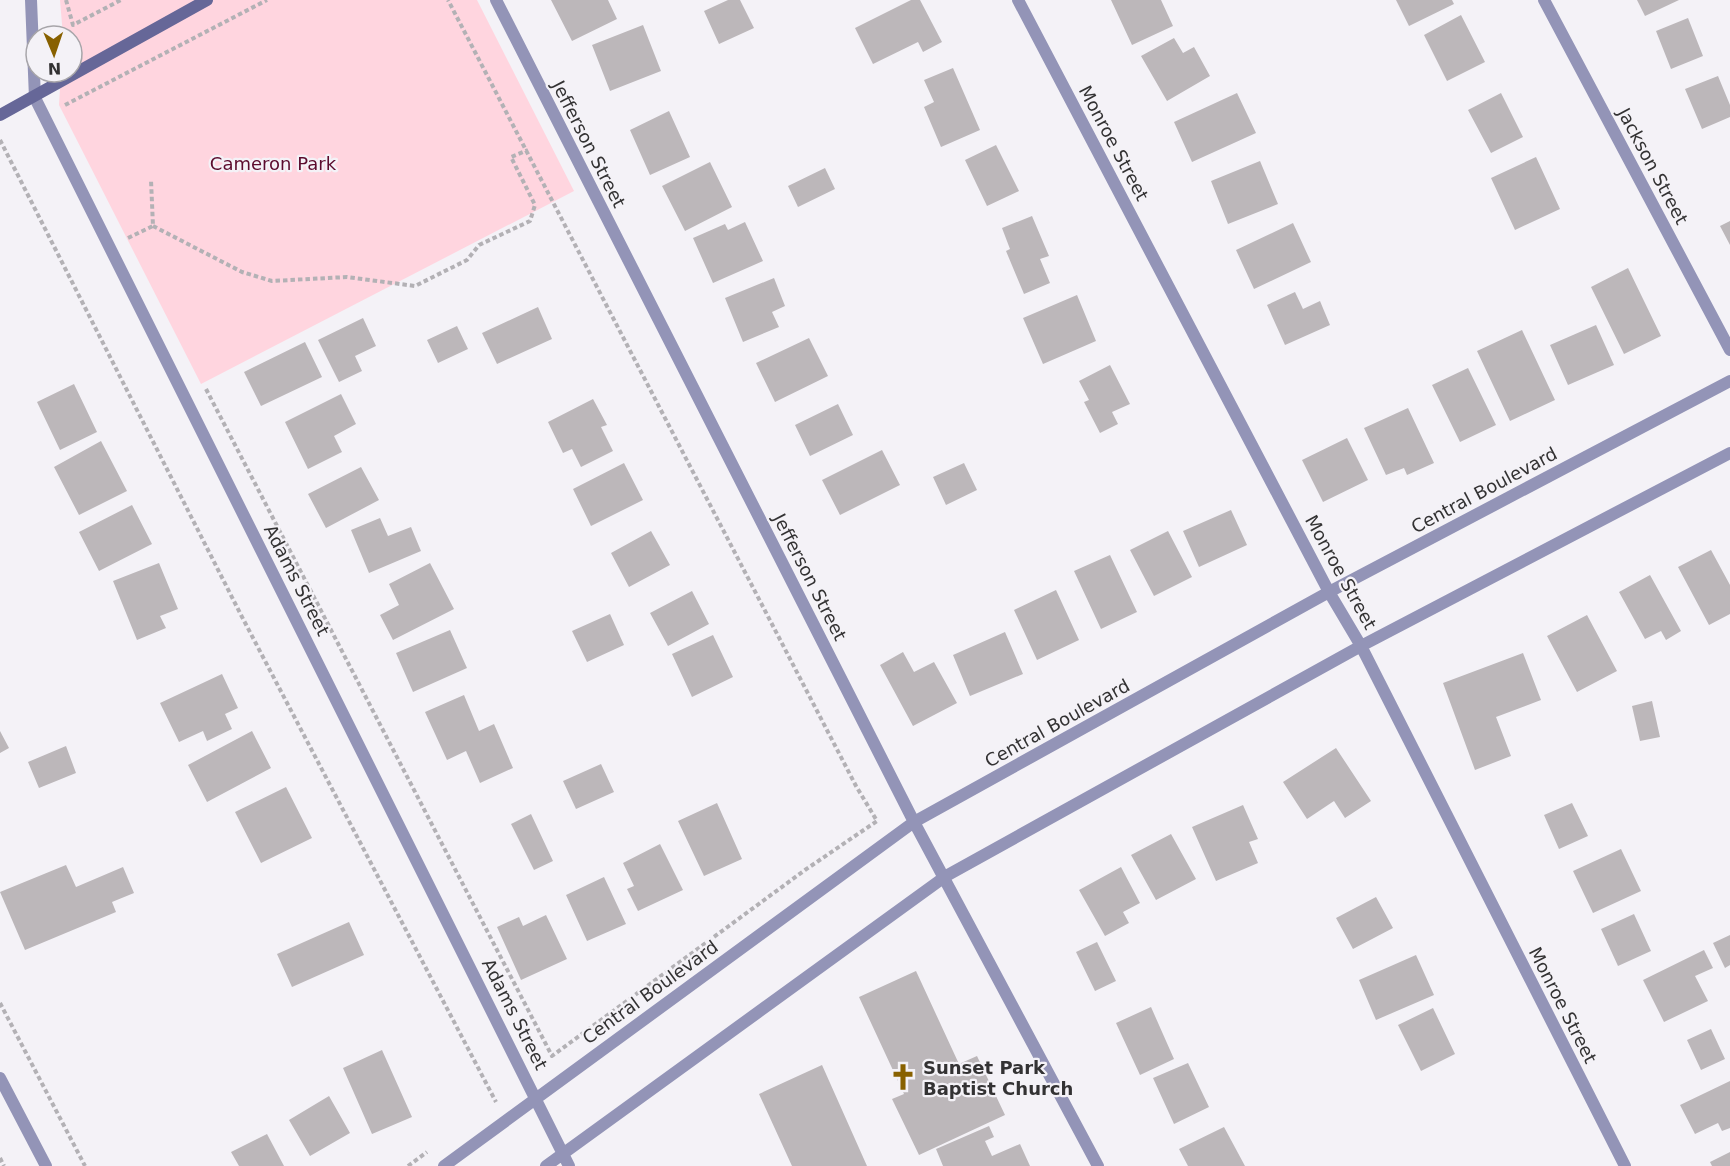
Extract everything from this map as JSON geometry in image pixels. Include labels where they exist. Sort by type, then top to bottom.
[{"type":"street","name":"Adams Street","points":[[31,0],[35,98],[537,1097],[569,1166]]},
{"type":"street","points":[[0,115],[35,98],[207,0]]},
{"type":"street","name":"Jefferson Street","points":[[496,0],[915,822],[946,876],[1098,1166]]},
{"type":"street","name":"Monroe Street","points":[[1018,0],[1329,592],[1361,646],[1625,1166]]},
{"type":"street","name":"Jackson Street","points":[[1544,0],[1730,350]]},
{"type":"street","name":"Central Boulevard","points":[[444,1166],[915,822],[1329,592],[1730,381]]},
{"type":"street","points":[[546,1166],[946,876],[1361,646],[1730,453]]},
{"type":"street","points":[[0,1078],[46,1166]]},
{"type":"path","points":[[66,0],[74,25],[121,0]]},
{"type":"path","points":[[60,107],[267,0]]},
{"type":"path","points":[[204,385],[552,1056],[805,870],[877,821],[448,0]]},
{"type":"path","points":[[0,140],[240,615],[497,1100]]},
{"type":"path","points":[[153,226],[242,272],[272,281],[347,277],[415,286],[467,260],[478,245],[530,221],[535,205],[511,157],[528,150]]},
{"type":"path","points":[[151,180],[153,226]]},
{"type":"path","points":[[133,249],[127,239],[153,226]]},
{"type":"path","points":[[0,1003],[85,1166]]},
{"type":"path","points":[[0,1158],[4,1166]]},
{"type":"green space","name":"Cameron Park","points":[[60,0],[477,0],[574,191],[201,384],[59,105],[60,84],[84,84],[84,24],[62,24]]},
{"type":"building","points":[[551,0],[608,0],[617,19],[572,41]]},
{"type":"building","points":[[728,0],[740,0],[754,28],[719,44],[704,11]]},
{"type":"building","points":[[911,0],[920,0],[942,42],[923,52],[918,42],[873,64],[855,28]]},
{"type":"building","points":[[1111,0],[1161,0],[1173,26],[1132,45]]},
{"type":"building","points":[[1396,0],[1452,0],[1454,4],[1409,26]]},
{"type":"building","points":[[1637,0],[1679,0],[1645,16]]},
{"type":"building","points":[[1461,15],[1485,62],[1447,81],[1424,35]]},
{"type":"building","points":[[1688,18],[1703,56],[1671,69],[1656,31]]},
{"type":"building","points":[[643,25],[661,71],[610,91],[592,45]]},
{"type":"building","points":[[1174,38],[1183,53],[1194,47],[1210,76],[1167,101],[1141,56]]},
{"type":"building","points":[[953,68],[980,130],[941,147],[924,107],[934,102],[924,80]]},
{"type":"building","points":[[1718,76],[1730,105],[1730,117],[1702,129],[1685,89]]},
{"type":"building","points":[[1237,93],[1256,133],[1192,162],[1174,122]]},
{"type":"building","points":[[1501,93],[1523,137],[1491,153],[1468,110]]},
{"type":"building","points":[[669,111],[690,157],[650,175],[630,130]]},
{"type":"building","points":[[996,145],[1019,191],[987,206],[965,160]]},
{"type":"building","points":[[1536,157],[1560,209],[1515,230],[1491,178]]},
{"type":"building","points":[[1260,161],[1278,204],[1228,224],[1211,181]]},
{"type":"building","points":[[710,162],[732,207],[685,231],[662,186]]},
{"type":"building","points":[[825,168],[835,189],[798,207],[788,186]]},
{"type":"building","points":[[1032,216],[1049,256],[1040,259],[1050,283],[1024,294],[1006,251],[1010,249],[1002,228]]},
{"type":"building","points":[[1730,221],[1730,245],[1720,226]]},
{"type":"building","points":[[745,222],[763,261],[713,283],[693,238],[725,224],[728,230]]},
{"type":"building","points":[[1293,223],[1311,262],[1254,289],[1236,250]]},
{"type":"building","points":[[1628,268],[1661,336],[1624,354],[1591,287]]},
{"type":"building","points":[[774,278],[785,306],[772,312],[779,327],[743,342],[725,298]]},
{"type":"building","points":[[1295,292],[1303,309],[1320,301],[1330,325],[1285,345],[1267,305]]},
{"type":"building","points":[[1077,295],[1096,341],[1043,364],[1023,318]]},
{"type":"building","points":[[538,307],[552,339],[497,364],[482,333]]},
{"type":"building","points":[[363,318],[376,346],[355,356],[362,371],[339,382],[318,340]]},
{"type":"building","points":[[1596,325],[1614,365],[1568,385],[1550,345]]},
{"type":"building","points":[[457,326],[468,349],[438,363],[427,340]]},
{"type":"building","points":[[1522,330],[1555,400],[1510,421],[1477,351]]},
{"type":"building","points":[[809,338],[828,376],[775,402],[756,363]]},
{"type":"building","points":[[305,342],[322,377],[261,406],[244,372]]},
{"type":"building","points":[[1110,365],[1130,404],[1112,412],[1118,424],[1100,433],[1084,402],[1089,400],[1079,381]]},
{"type":"building","points":[[1468,368],[1496,425],[1460,442],[1432,385]]},
{"type":"building","points":[[74,384],[97,432],[60,450],[37,402]]},
{"type":"building","points":[[341,394],[356,424],[334,436],[342,452],[308,469],[285,422]]},
{"type":"building","points":[[593,399],[607,425],[601,427],[613,451],[581,467],[572,449],[563,453],[548,422]]},
{"type":"building","points":[[838,404],[853,435],[810,456],[795,425]]},
{"type":"building","points":[[1408,408],[1434,463],[1407,475],[1404,468],[1386,475],[1364,428]]},
{"type":"building","points":[[1347,438],[1368,480],[1323,502],[1302,460]]},
{"type":"building","points":[[101,441],[127,491],[79,515],[54,467]]},
{"type":"building","points":[[882,450],[900,485],[840,515],[822,480]]},
{"type":"building","points":[[624,463],[643,500],[591,526],[573,489]]},
{"type":"building","points":[[964,463],[977,490],[946,505],[933,477]]},
{"type":"building","points":[[361,467],[379,500],[326,528],[308,494]]},
{"type":"building","points":[[132,505],[152,544],[99,571],[79,532]]},
{"type":"building","points":[[1231,510],[1247,545],[1199,567],[1183,531]]},
{"type":"building","points":[[380,518],[388,536],[411,527],[421,551],[369,573],[351,530]]},
{"type":"building","points":[[651,531],[670,565],[629,587],[611,553]]},
{"type":"building","points":[[1168,531],[1192,577],[1154,596],[1130,550]]},
{"type":"building","points":[[1711,550],[1730,585],[1730,614],[1709,625],[1678,567]]},
{"type":"building","points":[[1110,555],[1137,612],[1101,629],[1074,571]]},
{"type":"building","points":[[159,563],[178,609],[160,616],[166,628],[137,640],[113,581]]},
{"type":"building","points":[[430,563],[454,609],[393,640],[380,615],[399,605],[389,584]]},
{"type":"building","points":[[1650,575],[1681,631],[1666,640],[1661,631],[1645,639],[1619,592]]},
{"type":"building","points":[[1056,590],[1079,640],[1037,660],[1014,610]]},
{"type":"building","points":[[692,591],[709,624],[668,646],[650,613]]},
{"type":"building","points":[[610,614],[624,645],[587,662],[572,631]]},
{"type":"building","points":[[1587,615],[1617,671],[1577,692],[1547,636]]},
{"type":"building","points":[[450,630],[467,668],[413,692],[396,653]]},
{"type":"building","points":[[1005,632],[1023,674],[970,696],[953,655]]},
{"type":"building","points":[[713,635],[733,677],[692,697],[672,654]]},
{"type":"building","points":[[903,652],[914,672],[934,662],[957,703],[913,726],[880,665]]},
{"type":"building","points":[[1523,653],[1541,700],[1496,717],[1511,756],[1475,770],[1443,683]]},
{"type":"building","points":[[222,674],[238,708],[225,714],[232,729],[207,741],[203,731],[179,742],[160,703]]},
{"type":"building","points":[[464,695],[479,731],[494,724],[513,768],[480,783],[466,751],[447,760],[425,712]]},
{"type":"building","points":[[1652,701],[1660,737],[1640,741],[1632,706]]},
{"type":"building","points":[[0,731],[9,748],[0,753]]},
{"type":"building","points":[[252,731],[271,768],[207,802],[188,765]]},
{"type":"building","points":[[66,746],[76,773],[39,788],[28,762]]},
{"type":"building","points":[[1336,748],[1371,801],[1345,818],[1334,801],[1307,819],[1283,782]]},
{"type":"building","points":[[601,764],[614,792],[576,809],[563,781]]},
{"type":"building","points":[[286,787],[312,838],[261,863],[235,812]]},
{"type":"building","points":[[717,803],[742,859],[704,876],[678,821]]},
{"type":"building","points":[[1572,803],[1588,836],[1559,849],[1544,815]]},
{"type":"building","points":[[1243,805],[1258,839],[1249,842],[1258,863],[1216,881],[1192,827]]},
{"type":"building","points":[[531,814],[553,861],[534,870],[511,824]]},
{"type":"building","points":[[1171,834],[1196,879],[1156,900],[1131,855]]},
{"type":"building","points":[[660,844],[683,890],[638,911],[627,889],[634,886],[623,863]]},
{"type":"building","points":[[1621,849],[1641,891],[1593,913],[1573,871]]},
{"type":"building","points":[[66,865],[76,887],[123,867],[134,893],[112,902],[116,912],[25,950],[0,892]]},
{"type":"building","points":[[1121,867],[1140,903],[1123,912],[1129,923],[1105,936],[1079,890]]},
{"type":"building","points":[[604,877],[626,924],[587,941],[566,895]]},
{"type":"building","points":[[1376,897],[1393,928],[1353,949],[1336,918]]},
{"type":"building","points":[[1634,914],[1651,951],[1618,966],[1601,929]]},
{"type":"building","points":[[546,915],[567,959],[521,980],[497,927],[519,917],[523,926]]},
{"type":"building","points":[[349,922],[364,955],[292,987],[277,954]]},
{"type":"building","points":[[1730,935],[1730,965],[1725,968],[1713,943]]},
{"type":"building","points":[[1097,942],[1116,981],[1095,991],[1076,952]]},
{"type":"building","points":[[1704,950],[1713,968],[1695,976],[1708,1001],[1664,1022],[1643,980]]},
{"type":"building","points":[[1416,955],[1434,995],[1376,1020],[1359,980]]},
{"type":"building","points":[[916,971],[959,1064],[977,1056],[1005,1115],[919,1155],[892,1099],[904,1094],[859,997]]},
{"type":"building","points":[[1151,1007],[1174,1059],[1140,1075],[1116,1023]]},
{"type":"building","points":[[1433,1008],[1455,1054],[1421,1071],[1398,1025]]},
{"type":"building","points":[[1711,1029],[1725,1059],[1701,1070],[1687,1040]]},
{"type":"building","points":[[382,1050],[412,1117],[372,1134],[343,1068]]},
{"type":"building","points":[[1188,1063],[1209,1107],[1174,1124],[1153,1078]]},
{"type":"building","points":[[822,1065],[867,1166],[792,1166],[759,1094]]},
{"type":"building","points":[[1730,1081],[1730,1128],[1722,1131],[1718,1123],[1695,1134],[1680,1105]]},
{"type":"building","points":[[329,1096],[350,1133],[310,1156],[289,1120]]},
{"type":"building","points":[[989,1126],[994,1137],[985,1141],[992,1156],[1020,1144],[1030,1166],[943,1166],[936,1149]]},
{"type":"building","points":[[1224,1127],[1245,1166],[1188,1166],[1179,1149]]},
{"type":"building","points":[[267,1134],[284,1166],[239,1166],[231,1152]]},
{"type":"building","points":[[1730,1152],[1730,1166],[1712,1166],[1710,1162]]},
{"type":"place","name":"Sunset Park Baptist Church","points":[[903,1077]]}]
